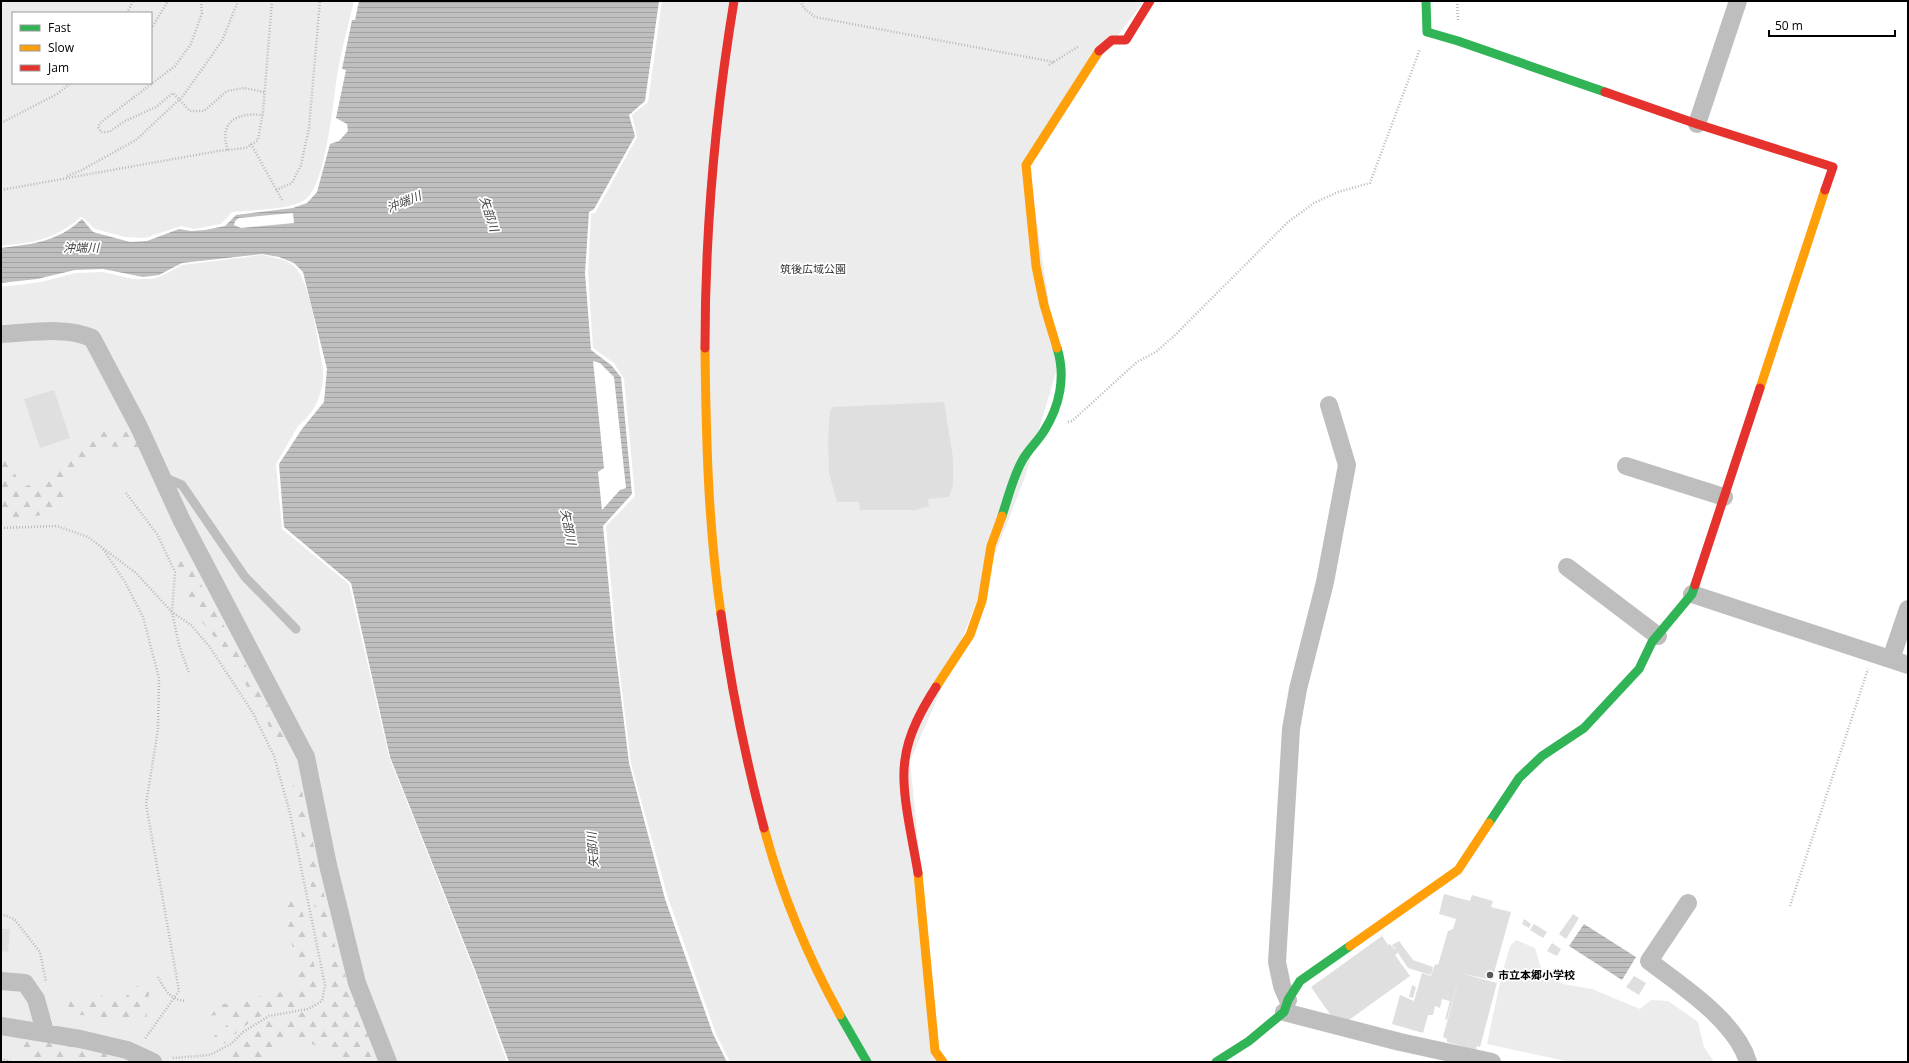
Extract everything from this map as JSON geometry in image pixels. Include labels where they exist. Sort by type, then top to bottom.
[{"type":"street","points":[[734,1],[715,137],[706,260],[705,378],[709,497],[715,572],[727,666],[738,730],[769,852],[812,960],[847,1030],[867,1062]]},
{"type":"street","points":[[943,1062],[935,1051],[925,930],[914,845],[908,812],[905,752],[926,705],[970,635],[975,624],[982,601],[991,546],[1022,461],[1045,430],[1058,399],[1062,381],[1060,357],[1044,305],[1036,266],[1026,165],[1100,50],[1112,40],[1126,40],[1150,1]]},
{"type":"street","points":[[1216,1062],[1249,1041],[1286,1006],[1300,981],[1458,870],[1519,778],[1542,756],[1584,728],[1639,669],[1652,642],[1692,594],[1833,167],[1697,124],[1458,41],[1426,32],[1426,1]]},
{"type":"street","points":[[1697,124],[1738,1]]},
{"type":"street","points":[[1,334],[65,332],[81,333],[92,338],[139,427],[181,518],[306,757],[328,865],[357,983],[388,1062]]},
{"type":"street","points":[[1286,1006],[1277,962],[1291,729],[1298,689],[1324,582],[1348,465],[1329,405]]},
{"type":"street","points":[[1626,466],[1724,497]]},
{"type":"street","points":[[1567,567],[1658,636]]},
{"type":"street","points":[[1692,594],[1900,662],[1908,609]]},
{"type":"street","points":[[1688,903],[1649,961],[1711,1008],[1742,1046],[1748,1062]]},
{"type":"street","points":[[1,981],[26,983],[36,999],[45,1032]]},
{"type":"street","points":[[1286,1006],[1400,1042],[1492,1062]]},
{"type":"street","points":[[1,1026],[45,1032],[127,1050],[153,1062]]},
{"type":"lane","points":[[162,476],[182,485],[245,577],[296,629]]},
{"type":"path","points":[[128,12],[133,1]]},
{"type":"path","points":[[152,27],[168,1]]},
{"type":"path","points":[[152,83],[175,66],[192,44],[202,13],[201,1]]},
{"type":"path","points":[[62,178],[80,171],[136,140],[179,100],[222,41],[238,1]]},
{"type":"path","points":[[1,190],[62,178],[246,148],[258,140],[262,115],[272,1]]},
{"type":"path","points":[[276,190],[292,183],[301,165],[309,128],[320,1]]},
{"type":"path","points":[[800,1],[804,8],[815,17],[1054,62],[1048,65]]},
{"type":"path","points":[[1045,430],[1072,421],[1137,362],[1156,352],[1173,337],[1288,222],[1314,203],[1338,192],[1370,183],[1426,32]]},
{"type":"path","points":[[1,123],[57,94],[70,84]]},
{"type":"path","points":[[151,84],[100,123],[98,127],[101,132],[109,132],[125,121],[156,107],[173,93],[190,112],[204,111],[227,91],[244,88],[264,92]]},
{"type":"path","points":[[228,150],[224,140],[226,130],[232,120],[241,114],[262,115]]},
{"type":"path","points":[[252,144],[282,200]]},
{"type":"path","points":[[126,493],[157,534],[175,572],[172,612],[179,645],[189,673]]},
{"type":"path","points":[[1,528],[57,526],[88,537],[136,574],[172,612],[191,625],[209,646],[254,713],[274,756],[290,813],[325,985],[322,1001],[308,1009],[269,1016],[243,1032],[231,1044],[210,1055],[172,1058]]},
{"type":"path","points":[[101,547],[125,582],[143,617],[159,678],[158,729],[146,804],[179,991],[143,1042]]},
{"type":"path","points":[[1790,906],[1874,654]]},
{"type":"path","points":[[1,914],[14,919],[40,952],[47,987]]},
{"type":"path","points":[[158,977],[165,990],[173,999],[186,1001]]},
{"type":"path","points":[[1,1059],[12,1062]]},
{"type":"green space","points":[[1,1],[354,1],[339,67],[324,160],[313,190],[306,199],[299,203],[281,207],[232,212],[221,224],[194,229],[181,226],[145,238],[125,237],[95,229],[81,217],[62,231],[44,239],[1,246]]},
{"type":"green space","name":"筑後広域公園","points":[[662,1],[1144,1],[1027,155],[1058,365],[1025,477],[953,662],[910,761],[940,1062],[730,1062],[716,1034],[668,898],[631,764],[616,641],[606,526],[635,496],[624,379],[614,363],[593,348],[588,273],[591,214],[595,213],[637,137],[632,115],[648,102]]},
{"type":"green space","points":[[262,255],[287,262],[294,266],[300,274],[305,285],[313,314],[323,369],[322,386],[318,401],[310,414],[298,426],[276,464],[282,529],[349,584],[389,757],[476,976],[507,1062],[1,1062],[1,287],[41,282],[76,273],[103,272],[133,279],[151,279],[162,276],[182,265]]},
{"type":"green space","points":[[106,429],[132,433],[139,447],[136,452],[120,447],[100,446],[55,490],[69,492],[59,503],[56,513],[23,518],[1,519],[1,454],[14,472],[22,488],[43,478]]},
{"type":"green space","points":[[178,557],[188,561],[285,736],[286,746],[280,749],[274,745],[272,732],[231,658],[195,613],[176,561]]},
{"type":"green space","points":[[290,768],[297,768],[337,955],[380,1062],[345,1062],[335,1058],[319,1047],[301,1039],[285,1038],[260,1062],[212,1062],[241,1042],[247,1033],[268,1021],[316,1009],[321,1011],[330,1009],[331,968],[314,903]]},
{"type":"green space","points":[[294,898],[301,905],[319,987],[315,1001],[297,1008],[264,1014],[224,1044],[212,1044],[209,1041],[227,1025],[230,1018],[228,1013],[210,1016],[205,1011],[227,1003],[296,988],[295,960],[285,909]]},
{"type":"green space","points":[[1516,940],[1535,948],[1542,972],[1563,984],[1592,989],[1640,1009],[1651,1000],[1668,1001],[1698,1022],[1704,1047],[1714,1062],[1570,1062],[1487,1044],[1502,973],[1510,946]]},
{"type":"green space","points":[[137,986],[149,992],[146,1023],[126,1019],[69,1014],[68,999],[101,996],[112,1001],[122,1000]]},
{"type":"green space","points":[[23,1041],[61,1043],[106,1050],[133,1062],[27,1062],[22,1059],[18,1049]]},
{"type":"water","points":[[359,1],[659,1],[645,101],[629,115],[635,136],[594,209],[589,212],[585,273],[591,350],[611,365],[621,377],[632,494],[603,526],[614,641],[629,763],[665,899],[713,1034],[727,1062],[509,1062],[475,970],[390,757],[351,583],[284,527],[279,464],[302,429],[324,402],[327,369],[303,272],[294,263],[279,257],[262,254],[182,263],[159,275],[143,277],[103,269],[75,270],[37,279],[1,283],[1,248],[44,241],[64,233],[82,219],[93,232],[130,242],[147,241],[179,229],[191,231],[225,226],[236,215],[293,208],[307,203],[317,192],[330,144],[339,141],[348,131],[347,124],[336,118],[346,70],[342,69],[352,20],[355,20]],"holes":[[[293,213],[294,223],[241,228],[234,225],[235,221],[239,218]],[[593,361],[600,363],[614,377],[626,488],[620,490],[602,510],[598,472],[604,468]]]},
{"type":"water","points":[[1584,924],[1636,957],[1622,980],[1569,946]]},
{"type":"building","points":[[54,390],[70,438],[40,448],[24,399]]},
{"type":"building","points":[[944,402],[953,458],[953,485],[949,497],[928,499],[929,506],[916,510],[860,510],[859,502],[837,502],[829,473],[828,439],[830,411],[833,407]]},
{"type":"building","points":[[1444,894],[1470,901],[1472,895],[1493,901],[1491,907],[1511,912],[1492,980],[1460,973],[1497,983],[1480,1047],[1477,1046],[1476,1050],[1447,1042],[1447,1039],[1443,1037],[1460,974],[1447,1020],[1445,1019],[1450,1001],[1442,999],[1440,1008],[1435,1006],[1433,1015],[1428,1015],[1423,1033],[1392,1024],[1400,995],[1414,1001],[1422,973],[1431,976],[1435,964],[1438,965],[1448,931],[1453,929],[1456,919],[1439,914]]},
{"type":"building","points":[[1573,914],[1579,918],[1566,939],[1559,934]]},
{"type":"building","points":[[1524,919],[1531,924],[1529,928],[1522,924]]},
{"type":"building","points":[[1534,924],[1547,932],[1543,938],[1530,930]]},
{"type":"building","points":[[1,929],[10,929],[8,952],[1,951]]},
{"type":"building","points":[[1382,936],[1388,945],[1390,944],[1394,949],[1398,947],[1394,948],[1392,945],[1399,941],[1413,960],[1433,967],[1431,975],[1408,968],[1398,953],[1400,951],[1395,955],[1410,976],[1349,1020],[1332,1017],[1311,987]]},
{"type":"building","points":[[1552,943],[1561,949],[1557,956],[1547,951]]},
{"type":"building","points":[[1634,976],[1646,983],[1639,995],[1626,987]]},
{"type":"building","points":[[1412,985],[1416,987],[1413,998],[1409,997]]},
{"type":"traffic: fast","points":[[1426,1],[1427,32],[1458,41],[1605,92]]},
{"type":"traffic: fast","points":[[1002,516],[1019,467],[1024,457],[1050,421],[1058,401],[1061,369],[1057,348]]},
{"type":"traffic: fast","points":[[1489,823],[1519,778],[1542,756],[1584,728],[1639,669],[1652,642],[1692,594],[1695,585]]},
{"type":"traffic: fast","points":[[1216,1062],[1249,1041],[1284,1012],[1288,1000],[1300,981],[1350,946]]},
{"type":"traffic: fast","points":[[840,1015],[867,1062]]},
{"type":"traffic: slow","points":[[1057,348],[1044,305],[1036,266],[1026,165],[1099,51]]},
{"type":"traffic: slow","points":[[1760,388],[1825,190]]},
{"type":"traffic: slow","points":[[705,348],[710,514],[721,614]]},
{"type":"traffic: slow","points":[[936,687],[970,635],[982,601],[991,546],[1002,516]]},
{"type":"traffic: slow","points":[[1350,946],[1458,870],[1489,823]]},
{"type":"traffic: slow","points":[[764,828],[796,924],[828,993],[840,1015]]},
{"type":"traffic: slow","points":[[918,873],[935,1051],[943,1062]]},
{"type":"traffic: jam","points":[[705,348],[705,304],[712,174],[721,87],[734,1]]},
{"type":"traffic: jam","points":[[1099,51],[1112,40],[1126,40],[1150,1]]},
{"type":"traffic: jam","points":[[1605,92],[1697,124],[1833,167],[1825,190]]},
{"type":"traffic: jam","points":[[1695,585],[1760,388]]},
{"type":"traffic: jam","points":[[721,614],[739,722],[764,828]]},
{"type":"traffic: jam","points":[[918,873],[910,831],[904,786],[905,760],[912,731],[936,687]]},
{"type":"place","name":"市立本郷小学校","points":[[1490,975]]},
{"type":"water label","name":"沖端川","points":[[404,202]]},
{"type":"water label","name":"矢部川","points":[[489,214]]},
{"type":"water label","name":"沖端川","points":[[81,248]]},
{"type":"water label","name":"矢部川","points":[[568,527]]},
{"type":"water label","name":"矢部川","points":[[593,850]]}]
